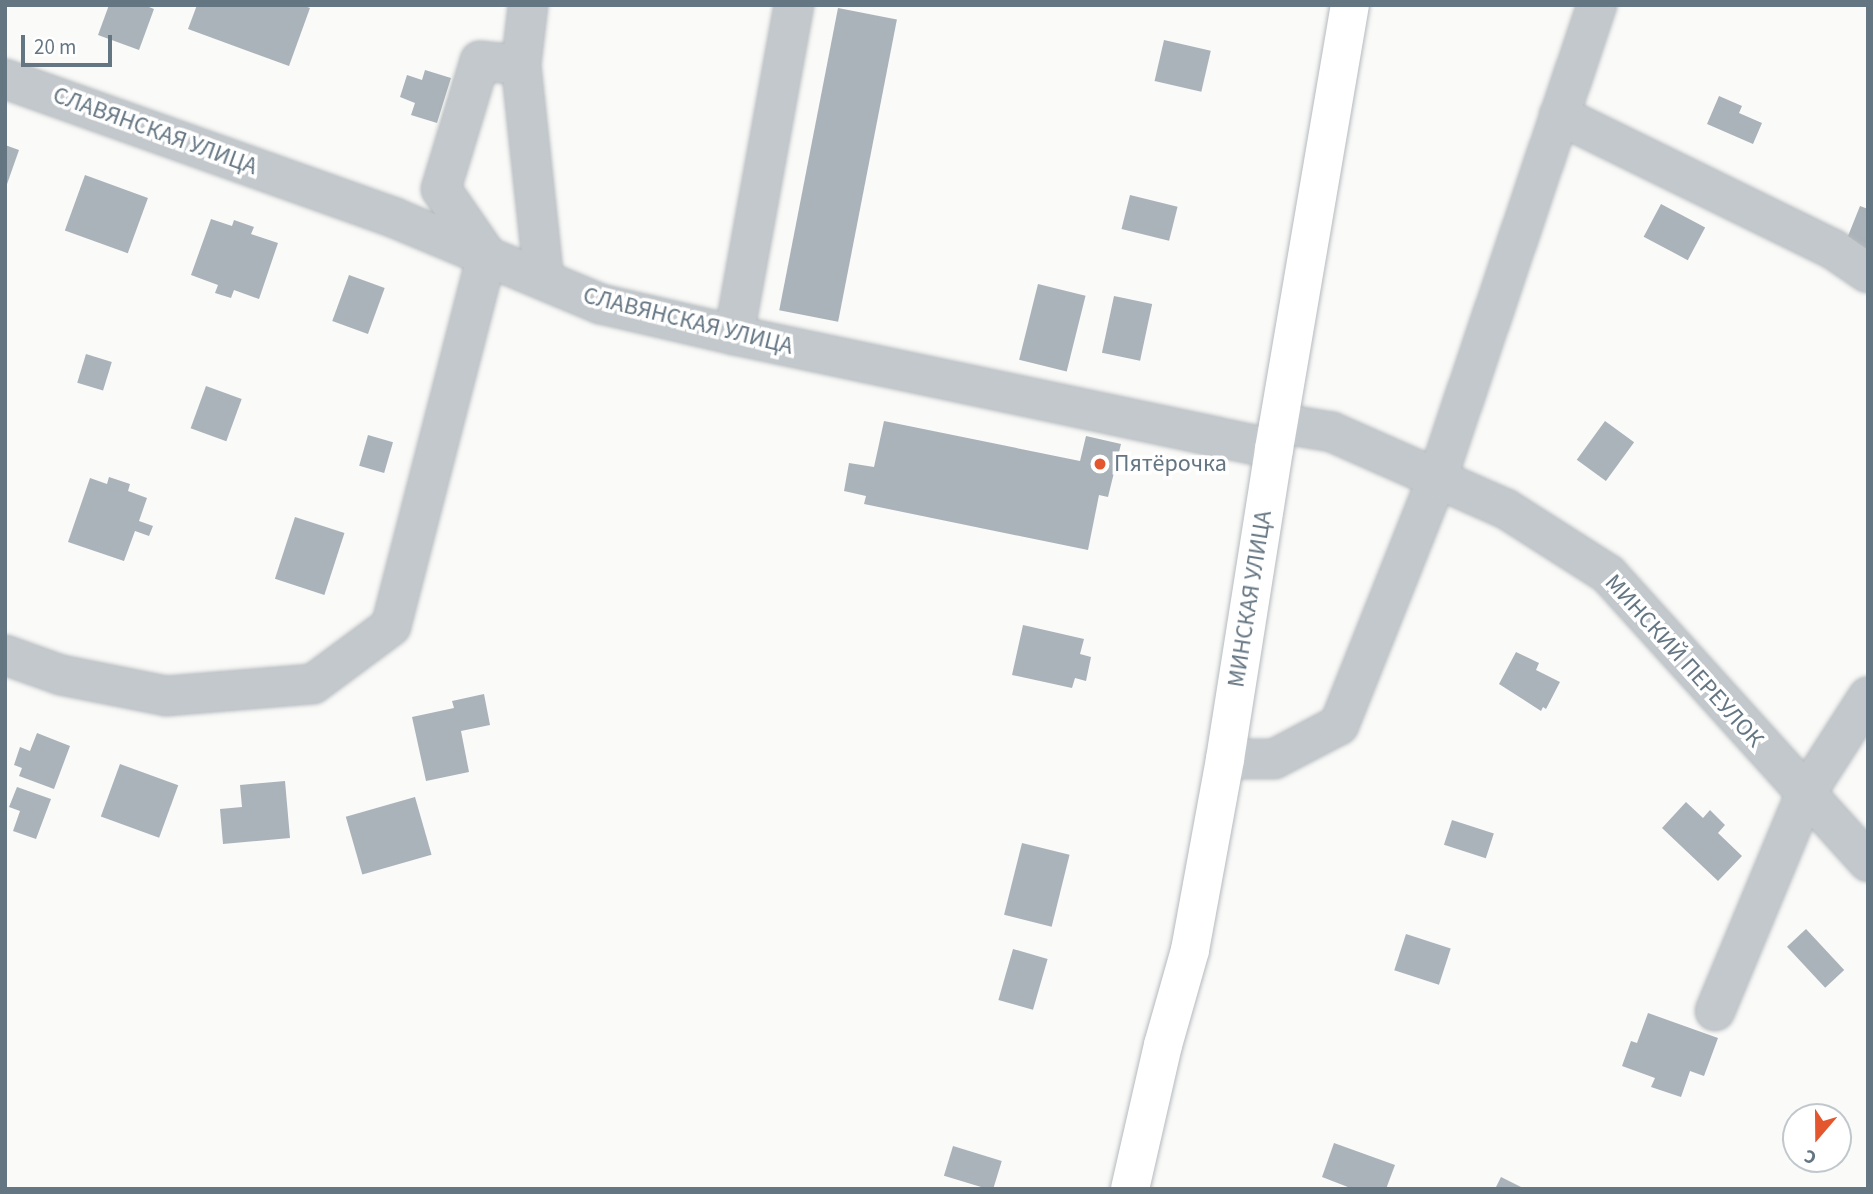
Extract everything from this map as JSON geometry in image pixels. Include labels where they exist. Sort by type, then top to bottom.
[{"type":"main road","name":"МИНСКАЯ УЛИЦА","points":[[1130,1189],[1163,1045],[1191,950],[1350,5]]},
{"type":"street","points":[[528,5],[521,65],[544,280]]},
{"type":"street","points":[[734,335],[794,5]]},
{"type":"street","points":[[1225,759],[1274,759],[1339,725],[1437,479],[1597,5]]},
{"type":"street","points":[[5,655],[61,675],[166,696],[313,684],[391,626],[487,256],[441,190],[480,61],[521,65]]},
{"type":"street","name":"СЛАВЯНСКАЯ УЛИЦА","points":[[5,79],[395,218],[601,304],[734,335],[1276,436]]},
{"type":"street","points":[[1559,115],[1833,249],[1868,273]]},
{"type":"street","name":"МИНСКИЙ ПЕРЕУЛОК","points":[[1276,436],[1332,432],[1506,509],[1608,574],[1868,862]]},
{"type":"street","points":[[1715,1011],[1805,795],[1868,697]]},
{"type":"building","points":[[109,5],[144,5],[154,9],[139,50],[98,35]]},
{"type":"building","points":[[197,5],[302,5],[310,8],[289,66],[188,29]]},
{"type":"building","points":[[838,8],[897,19],[838,322],[779,310]]},
{"type":"building","points":[[1164,40],[1211,51],[1201,92],[1155,81]]},
{"type":"building","points":[[425,70],[451,78],[437,123],[411,115],[415,103],[400,97],[407,75],[422,80]]},
{"type":"building","points":[[1719,96],[1742,106],[1739,113],[1762,123],[1753,144],[1707,124]]},
{"type":"building","points":[[5,145],[19,150],[6,187],[5,187]]},
{"type":"building","points":[[85,175],[148,198],[128,253],[65,230]]},
{"type":"building","points":[[1130,195],[1178,207],[1169,241],[1122,229]]},
{"type":"building","points":[[1661,204],[1705,227],[1688,260],[1644,237]]},
{"type":"building","points":[[1860,206],[1868,209],[1868,255],[1844,246]]},
{"type":"building","points":[[211,219],[232,226],[234,220],[254,227],[251,234],[278,243],[259,299],[234,290],[231,298],[215,293],[218,285],[191,275]]},
{"type":"building","points":[[349,275],[385,288],[368,334],[332,321]]},
{"type":"building","points":[[1038,284],[1086,296],[1067,372],[1019,360]]},
{"type":"building","points":[[1114,296],[1152,304],[1140,361],[1102,353]]},
{"type":"building","points":[[86,354],[112,362],[103,391],[77,383]]},
{"type":"building","points":[[206,386],[242,399],[226,441],[191,428]]},
{"type":"building","points":[[884,421],[1080,461],[1086,436],[1121,444],[1108,497],[1099,495],[1088,550],[864,504],[866,496],[844,491],[849,463],[874,467]]},
{"type":"building","points":[[1605,421],[1634,442],[1606,481],[1577,460]]},
{"type":"building","points":[[368,435],[393,442],[384,473],[359,466]]},
{"type":"building","points":[[109,477],[130,484],[128,491],[147,498],[139,521],[153,526],[149,536],[135,531],[124,561],[68,542],[90,478],[107,484]]},
{"type":"building","points":[[295,517],[344,533],[324,595],[275,579]]},
{"type":"building","points":[[1023,625],[1084,639],[1080,654],[1091,657],[1086,681],[1075,678],[1072,688],[1012,675]]},
{"type":"building","points":[[1516,652],[1539,663],[1536,670],[1560,682],[1546,709],[1543,707],[1541,711],[1499,684]]},
{"type":"building","points":[[484,694],[490,725],[461,731],[469,772],[426,781],[412,717],[454,708],[452,701]]},
{"type":"building","points":[[37,733],[70,746],[54,789],[19,776],[22,768],[14,765],[20,747],[30,751]]},
{"type":"building","points":[[120,764],[178,785],[159,838],[101,817]]},
{"type":"building","points":[[285,781],[290,838],[223,844],[220,809],[242,807],[240,785]]},
{"type":"building","points":[[17,787],[51,799],[36,839],[13,831],[20,811],[9,807]]},
{"type":"building","points":[[415,797],[432,855],[362,875],[346,817]]},
{"type":"building","points":[[1686,802],[1703,818],[1710,810],[1725,825],[1718,833],[1742,856],[1718,881],[1662,828]]},
{"type":"building","points":[[1452,820],[1494,834],[1486,858],[1444,845]]},
{"type":"building","points":[[1022,843],[1070,855],[1052,927],[1004,915]]},
{"type":"building","points":[[1806,929],[1844,970],[1825,988],[1787,947]]},
{"type":"building","points":[[1406,934],[1451,949],[1439,985],[1394,970]]},
{"type":"building","points":[[1013,949],[1048,959],[1033,1010],[998,1000]]},
{"type":"building","points":[[1648,1013],[1718,1038],[1704,1076],[1690,1071],[1681,1097],[1651,1087],[1655,1078],[1622,1066],[1631,1041],[1637,1043]]},
{"type":"building","points":[[1334,1143],[1395,1165],[1386,1189],[1353,1189],[1322,1177]]},
{"type":"building","points":[[953,1146],[1002,1161],[993,1189],[944,1176]]},
{"type":"building","points":[[1501,1177],[1525,1189],[1495,1189]]},
{"type":"place","name":"Пятёрочка","points":[[1100,464]]}]
